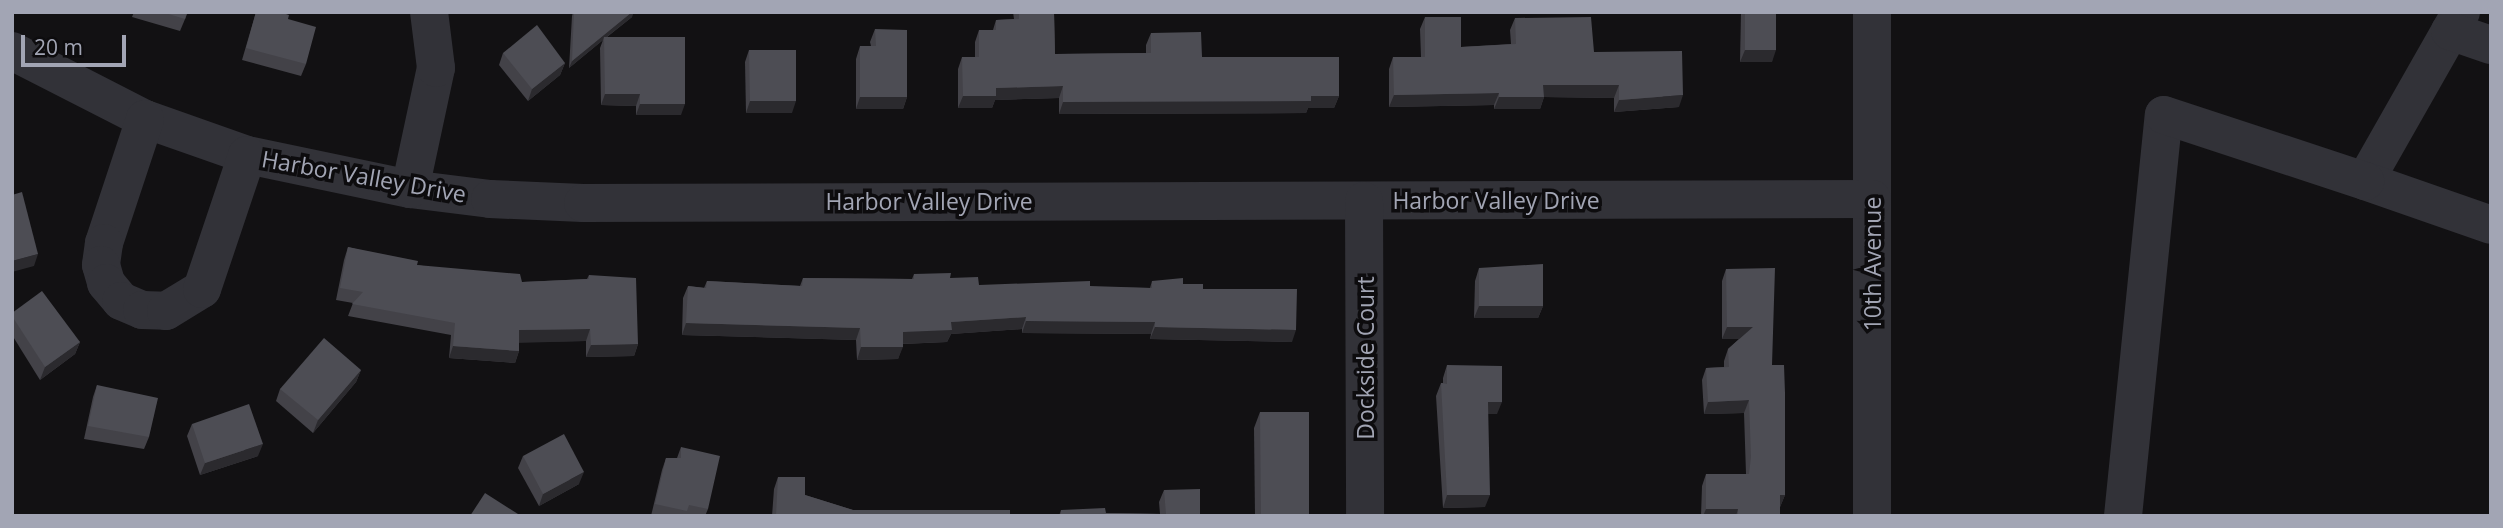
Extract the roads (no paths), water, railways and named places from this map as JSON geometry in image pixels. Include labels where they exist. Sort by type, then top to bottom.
[{"type":"street","points":[[410,189],[436,68],[429,12]]},
{"type":"street","name":"10th Avenue","points":[[1872,12],[1872,516]]},
{"type":"street","points":[[2365,181],[2455,22],[2491,46]]},
{"type":"street","name":"Harbor Valley Drive","points":[[12,51],[145,119],[247,155],[410,189],[489,199],[583,203],[1872,200]]},
{"type":"street","points":[[2123,516],[2164,115],[2491,225]]},
{"type":"street","points":[[145,119],[104,243],[101,265],[106,283],[121,301],[142,310],[166,311],[202,289],[247,155]]},
{"type":"street","name":"Dockside Court","points":[[1364,201],[1366,516]]}]
